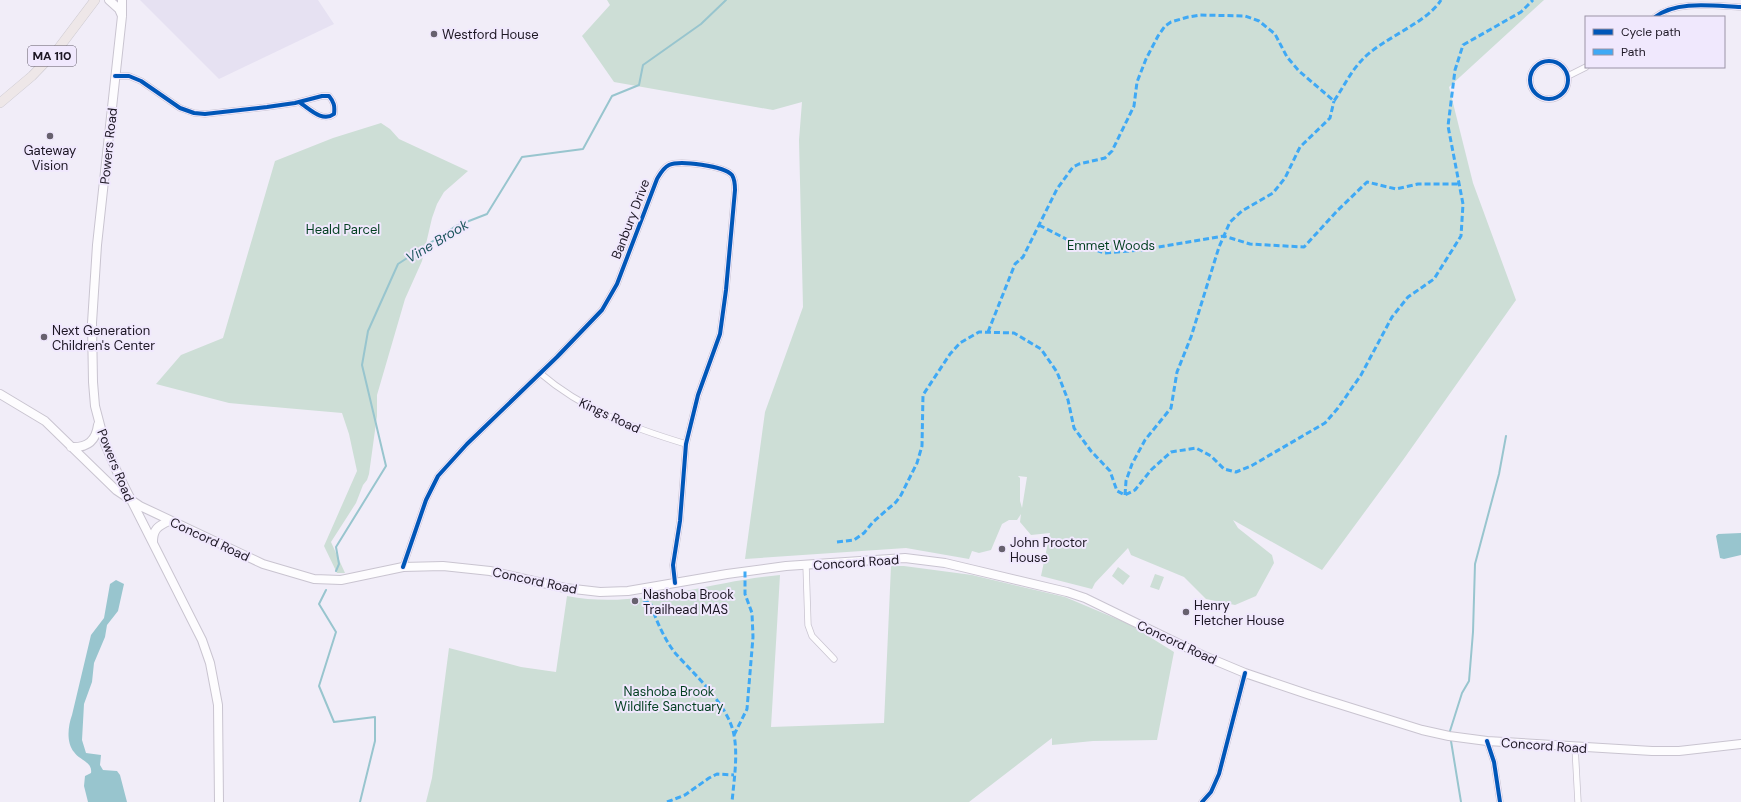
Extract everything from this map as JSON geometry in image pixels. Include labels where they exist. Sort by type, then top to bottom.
[{"type":"main road","name":"MA 110","points":[[0,103],[32,76],[58,49],[95,0]]},
{"type":"main road","points":[[109,0],[119,9],[122,16]]},
{"type":"main road","name":"Powers Road","points":[[122,0],[122,16],[116,76],[96,245],[93,382],[99,422],[105,444],[130,499],[202,640],[210,663],[218,705],[219,802]]},
{"type":"main road","name":"Concord Road","points":[[0,394],[45,422],[116,490],[140,506],[263,564],[314,579],[341,580],[403,567],[466,567],[565,588],[600,592],[628,591],[728,574],[806,565],[905,558],[945,563],[1043,586],[1085,598],[1202,655],[1245,673],[1422,730],[1455,737],[1487,741],[1665,751],[1741,744]]},
{"type":"main road","points":[[71,446],[86,446],[92,441],[97,433],[99,422]]},
{"type":"main road","points":[[153,543],[153,534],[157,527],[169,521]]},
{"type":"street","points":[[1656,16],[1662,11],[1673,7],[1741,7]]},
{"type":"street","points":[[1546,61],[1559,63],[1564,68],[1568,76],[1567,87],[1564,92],[1554,99],[1541,98],[1532,90],[1530,84],[1531,72],[1534,67],[1546,61]]},
{"type":"street","points":[[1568,76],[1585,68]]},
{"type":"street","points":[[116,76],[129,76],[141,81],[180,108],[194,113],[205,114],[299,102],[322,96],[329,96],[335,107],[334,114],[323,117],[315,114],[299,102]]},
{"type":"street","name":"Banbury Drive","points":[[403,567],[426,500],[438,476],[467,444],[577,337],[602,310],[617,284],[657,179],[662,170],[668,165],[688,163],[724,170],[731,174],[734,180],[735,190],[723,314],[717,344],[698,396],[686,444],[680,521],[673,566],[675,583]]},
{"type":"street","name":"Kings Road","points":[[540,373],[557,388],[592,409],[645,432],[686,444]]},
{"type":"street","points":[[806,565],[808,625],[812,636],[834,659]]},
{"type":"street","points":[[1202,802],[1211,792],[1219,774],[1245,673]]},
{"type":"street","points":[[1487,741],[1494,762],[1500,802]]},
{"type":"street","points":[[1575,747],[1578,802]]},
{"type":"shaded area","points":[[140,0],[318,0],[334,24],[219,79]]},
{"type":"green space","name":"Emmet Woods","points":[[607,0],[1544,0],[1449,87],[1473,183],[1516,300],[1403,460],[1322,570],[1233,520],[1238,528],[1272,555],[1274,563],[1256,596],[1235,605],[1206,599],[1184,577],[1131,555],[1128,548],[1095,583],[1092,589],[1041,576],[1050,533],[1031,535],[1020,522],[1021,514],[1017,520],[1009,520],[1002,524],[991,550],[979,553],[972,551],[969,559],[906,548],[745,559],[765,412],[803,307],[799,140],[802,102],[773,110],[614,82],[582,36],[610,5]],"holes":[[[1018,476],[1027,477],[1022,508],[1020,501],[1020,478]]]},
{"type":"green space","name":"Heald Parcel","points":[[381,123],[390,129],[399,139],[468,171],[444,192],[437,204],[432,218],[422,261],[405,299],[377,395],[377,416],[369,474],[356,503],[331,542],[345,573],[337,573],[324,546],[357,471],[349,434],[342,413],[229,403],[156,384],[181,355],[223,338],[275,161],[333,138]]},
{"type":"green space","name":"Nashoba Brook Wildlife Sanctuary","points":[[891,566],[904,566],[972,575],[1065,597],[1129,624],[1174,652],[1157,740],[1093,741],[1052,745],[1052,738],[969,802],[426,802],[432,778],[449,648],[521,667],[556,672],[567,596],[594,599],[647,597],[753,578],[780,575],[771,727],[884,723]]},
{"type":"green space","points":[[1118,567],[1130,576],[1123,585],[1112,576]]},
{"type":"green space","points":[[1155,574],[1164,577],[1159,590],[1150,587]]},
{"type":"water","points":[[1741,533],[1741,555],[1724,559],[1720,558],[1716,536],[1718,534]]},
{"type":"water","points":[[116,580],[124,584],[118,611],[107,625],[105,637],[94,663],[92,682],[84,704],[82,740],[86,753],[101,755],[100,765],[103,770],[117,771],[120,775],[127,802],[88,802],[84,786],[85,776],[91,773],[91,769],[90,766],[76,755],[71,748],[69,729],[91,635],[104,618],[110,584]]},
{"type":"waterway","name":"Vine Brook","points":[[336,571],[339,564],[336,547],[386,466],[362,365],[368,331],[398,264],[456,226],[487,214],[522,157],[583,149],[612,96],[639,85],[643,65],[701,24],[726,0]]},
{"type":"waterway","points":[[1450,731],[1462,693],[1469,681],[1473,632],[1475,564],[1499,474],[1506,436]]},
{"type":"waterway","name":"Vine Brook","points":[[326,590],[319,604],[336,632],[319,686],[334,722],[375,717],[375,741],[360,802]]},
{"type":"waterway","points":[[1451,741],[1461,802]]},
{"type":"marked path","points":[[988,332],[1015,264],[1023,257],[1057,189],[1073,167],[1079,164],[1105,158],[1112,151],[1134,106],[1137,82],[1146,59],[1165,26],[1171,22],[1200,15],[1245,16],[1259,21],[1275,34],[1287,57],[1299,71],[1334,101],[1358,64],[1370,52],[1415,24],[1441,0]]},
{"type":"marked path","points":[[837,542],[854,540],[864,533],[873,522],[896,502],[901,495],[917,463],[922,446],[923,395],[950,354],[960,343],[979,332],[1014,333],[1041,349],[1057,372],[1068,400],[1074,428],[1091,451],[1110,471],[1117,491],[1125,495],[1135,490],[1151,470],[1171,452],[1196,448],[1211,456],[1224,469],[1236,472],[1251,466],[1325,423],[1338,408],[1361,375],[1392,317],[1408,297],[1434,279],[1461,236],[1463,204],[1448,126],[1455,70],[1463,45],[1521,12],[1533,0]]},
{"type":"marked path","points":[[1125,495],[1126,481],[1132,464],[1145,440],[1171,408],[1177,372],[1191,337],[1219,247],[1230,222],[1242,211],[1273,193],[1285,178],[1300,147],[1330,118],[1334,101]]},
{"type":"marked path","points":[[1039,225],[1068,240],[1104,253],[1141,250],[1224,236],[1250,244],[1304,247],[1337,211],[1367,182],[1396,189],[1418,184],[1459,184]]},
{"type":"marked path","points":[[734,735],[747,709],[753,637],[752,613],[745,594],[745,571]]},
{"type":"marked path","points":[[643,603],[650,602],[668,643],[718,702],[726,713],[731,724],[736,751],[732,802]]},
{"type":"marked path","points":[[667,802],[685,795],[717,774],[734,775]]},
{"type":"cycle path","points":[[1657,16],[1674,8],[1685,6],[1708,5],[1741,7]]},
{"type":"cycle path","points":[[1545,61],[1553,61],[1563,66],[1567,73],[1568,80],[1567,87],[1563,94],[1553,99],[1545,99],[1535,94],[1533,91],[1530,84],[1530,76],[1535,66],[1538,64],[1545,61]]},
{"type":"cycle path","points":[[115,76],[129,76],[141,81],[180,108],[194,113],[205,114],[267,107],[295,103],[322,96],[329,96],[334,104],[334,114],[325,117],[320,116],[299,102]]},
{"type":"cycle path","points":[[403,567],[426,500],[438,476],[467,444],[557,357],[602,310],[617,284],[659,175],[667,166],[682,163],[702,165],[727,172],[732,175],[734,179],[735,190],[726,290],[720,334],[698,395],[686,444],[680,521],[673,565],[675,583]]},
{"type":"cycle path","points":[[1202,802],[1211,792],[1219,774],[1245,673]]},
{"type":"cycle path","points":[[1487,741],[1494,762],[1500,802]]},
{"type":"place","name":"Westford House","points":[[434,34]]},
{"type":"place","name":"Gateway Vision","points":[[50,136]]},
{"type":"place","name":"Next Generation Children's Center","points":[[44,337]]},
{"type":"place","name":"John Proctor House","points":[[1002,549]]},
{"type":"place","name":"Nashoba Brook Trailhead MAS","points":[[635,601]]},
{"type":"place","name":"Henry Fletcher House","points":[[1186,612]]}]
